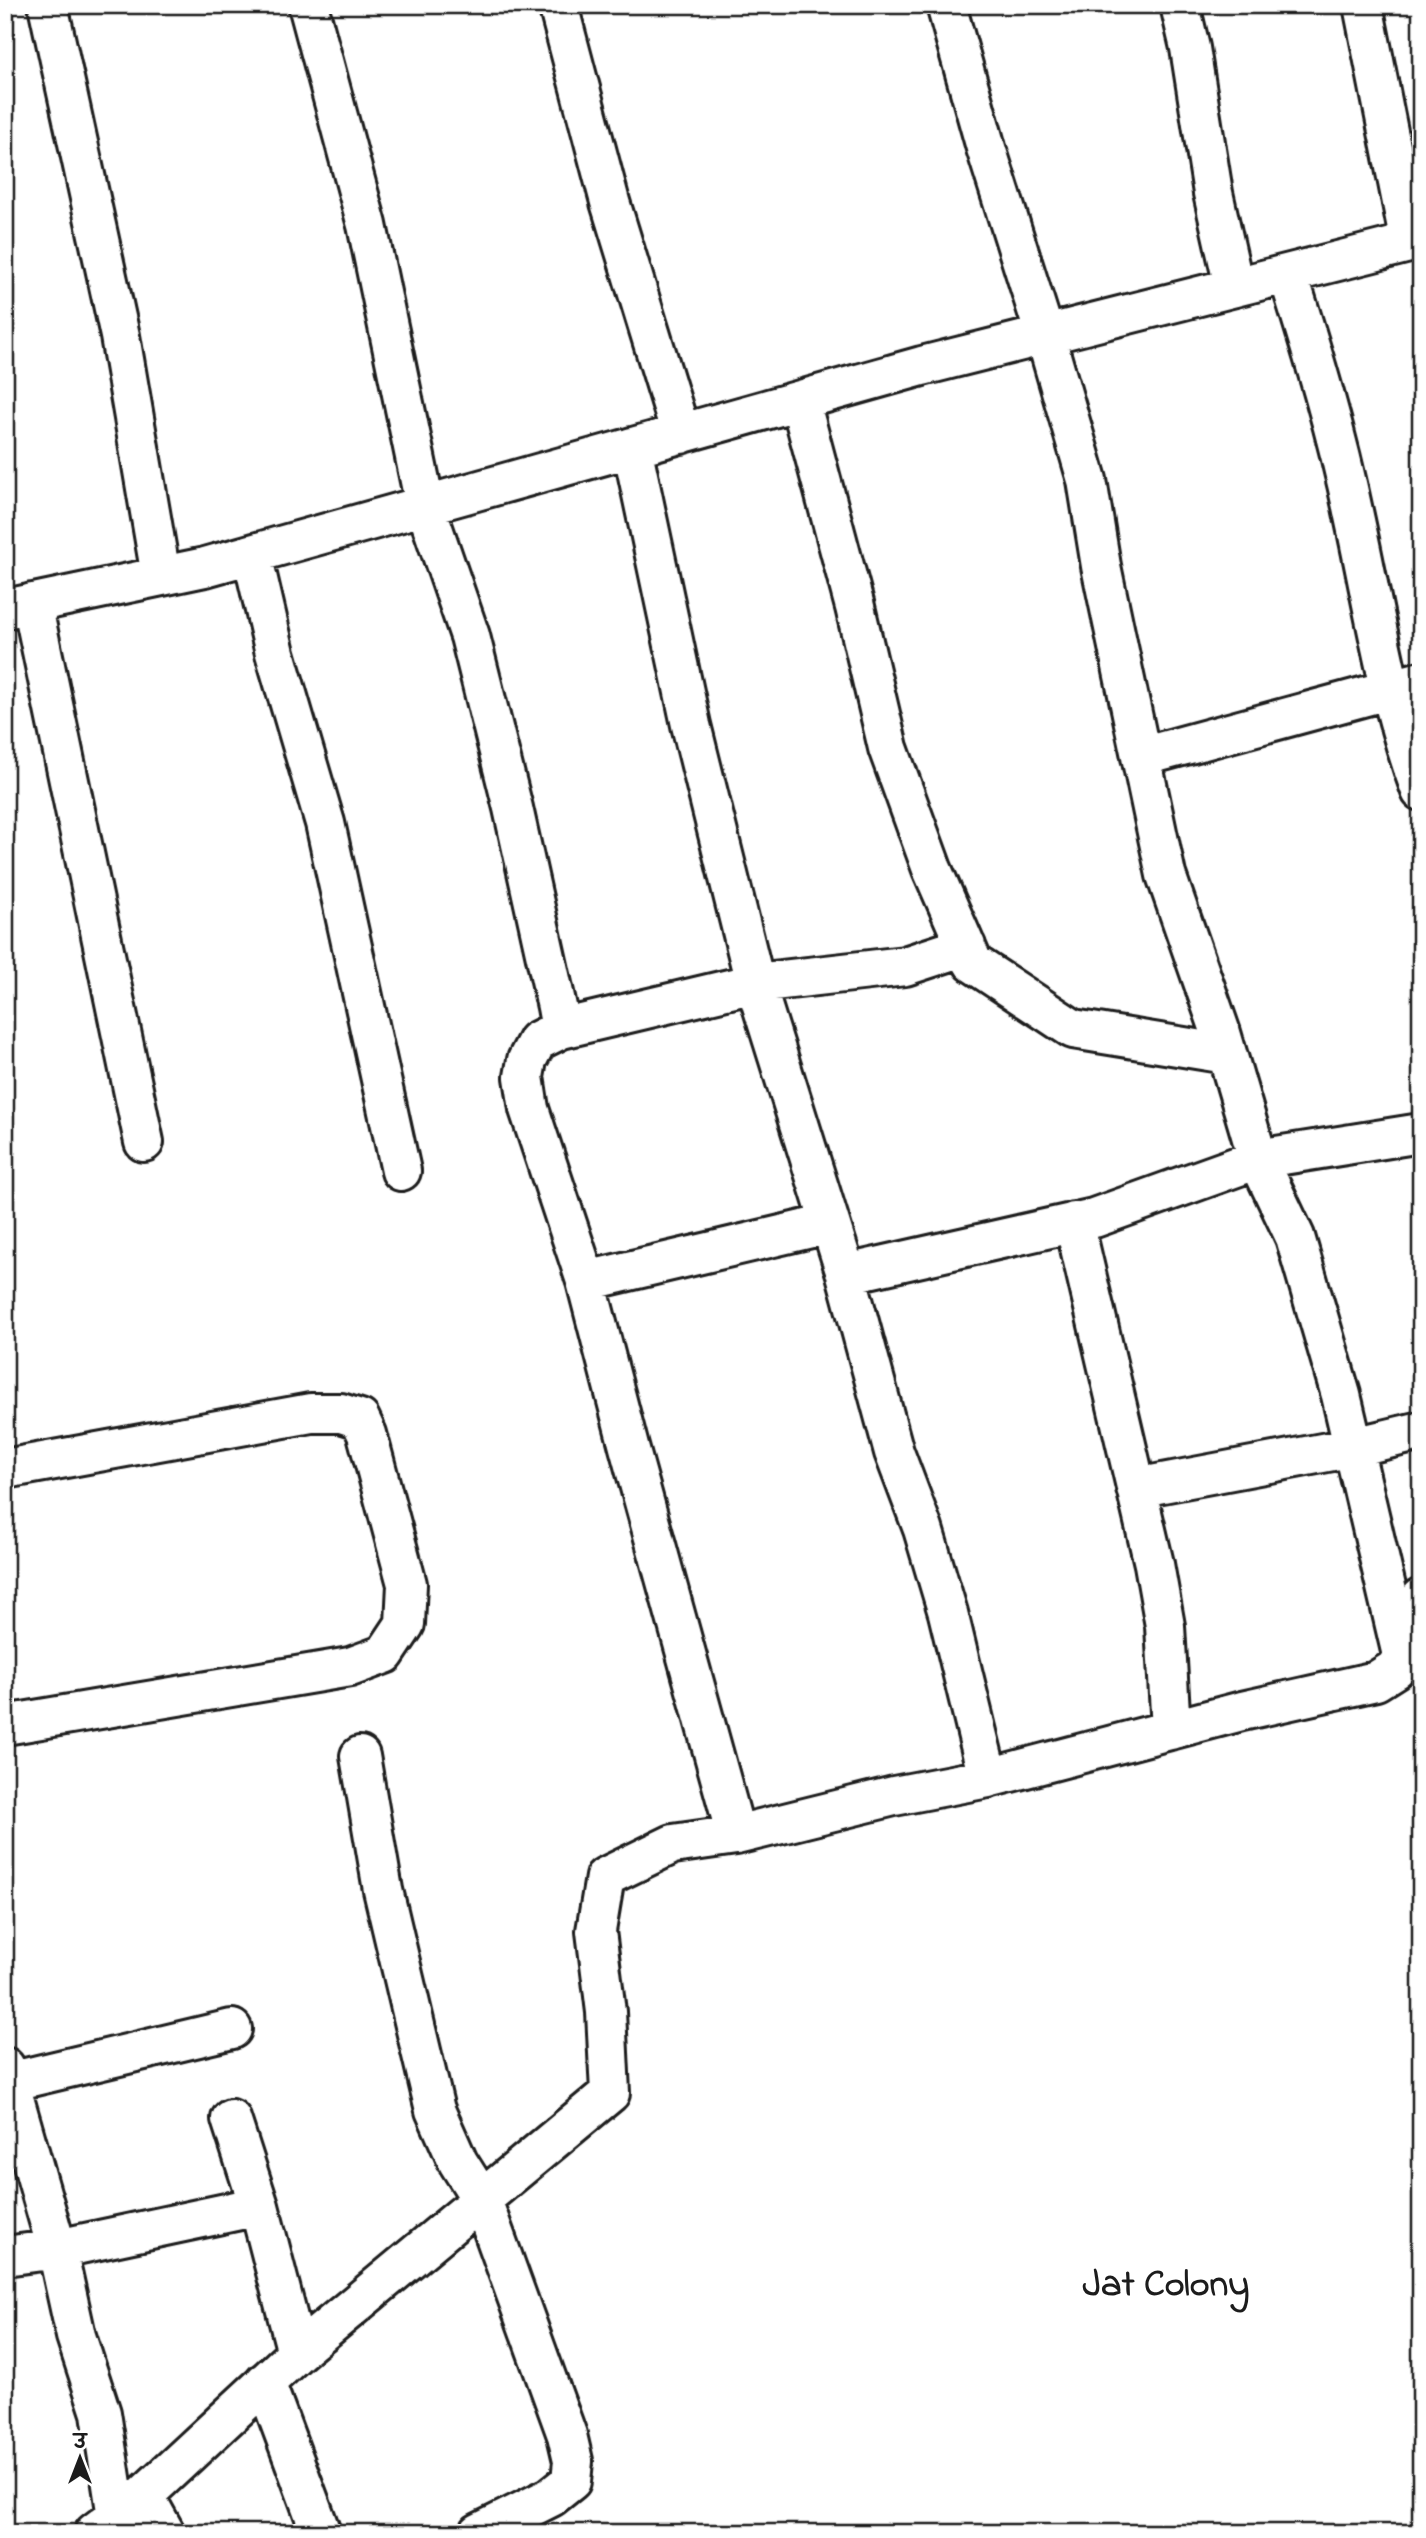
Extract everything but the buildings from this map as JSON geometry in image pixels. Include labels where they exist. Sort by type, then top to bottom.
[{"type":"street","points":[[48,5],[120,336],[162,576]]},
{"type":"street","points":[[308,5],[367,225],[425,505],[470,636],[513,808],[561,1029]]},
{"type":"street","points":[[558,5],[610,202],[681,433]]},
{"type":"street","points":[[946,5],[986,148],[1087,480],[1101,566],[1167,875],[1227,1054],[1258,1159],[1296,1237],[1341,1395],[1402,1657]]},
{"type":"street","points":[[1180,5],[1190,48],[1213,193],[1234,287]]},
{"type":"street","points":[[144,1142],[19,606],[252,554],[681,433],[1045,335],[1415,242],[1363,5]]},
{"type":"street","points":[[1289,274],[1406,685],[1409,757],[1421,791]]},
{"type":"street","points":[[800,401],[855,607],[888,748],[932,869],[973,964],[1073,1029],[1227,1054]]},
{"type":"street","points":[[632,447],[691,725],[755,983],[828,1224],[846,1274],[894,1452],[923,1529],[948,1613],[988,1778]]},
{"type":"street","points":[[252,554],[275,653],[325,823],[401,1171]]},
{"type":"street","points":[[1141,757],[1406,685]]},
{"type":"street","points":[[736,1835],[586,1281],[528,1109],[524,1077],[527,1060],[537,1041],[561,1029],[755,983],[905,966],[966,946]]},
{"type":"street","points":[[846,1274],[1094,1218],[1258,1159],[1421,1133]]},
{"type":"street","points":[[1074,1222],[1154,1564],[1165,1626],[1171,1730]]},
{"type":"street","points":[[586,1281],[828,1224]]},
{"type":"street","points":[[5,1469],[311,1413],[341,1413],[360,1419],[367,1434],[407,1584],[405,1625],[385,1654],[350,1667],[5,1725]]},
{"type":"street","points":[[1136,1488],[1354,1447],[1421,1431]]},
{"type":"street","points":[[119,2515],[297,2353],[610,2093],[606,2012],[596,1931],[605,1877],[673,1844],[736,1835],[894,1796],[988,1778],[1171,1730],[1376,1681],[1395,1669],[1402,1657],[1411,1615],[1421,1598]]},
{"type":"street","points":[[360,1756],[383,1891],[435,2110],[458,2162],[482,2200],[567,2435],[573,2461],[571,2481],[551,2497],[479,2533]]},
{"type":"street","points":[[119,2515],[101,2413],[76,2336],[57,2249],[7,2077],[232,2029]]},
{"type":"street","points":[[231,2119],[259,2206],[297,2353]]},
{"type":"street","points":[[5,2256],[57,2249],[259,2206]]},
{"type":"street","points":[[265,2382],[321,2533]]},
{"type":"street","points":[[119,2515],[165,2533]]},
{"type":"district","name":"Jat Colony","points":[[1166,2282]]}]
